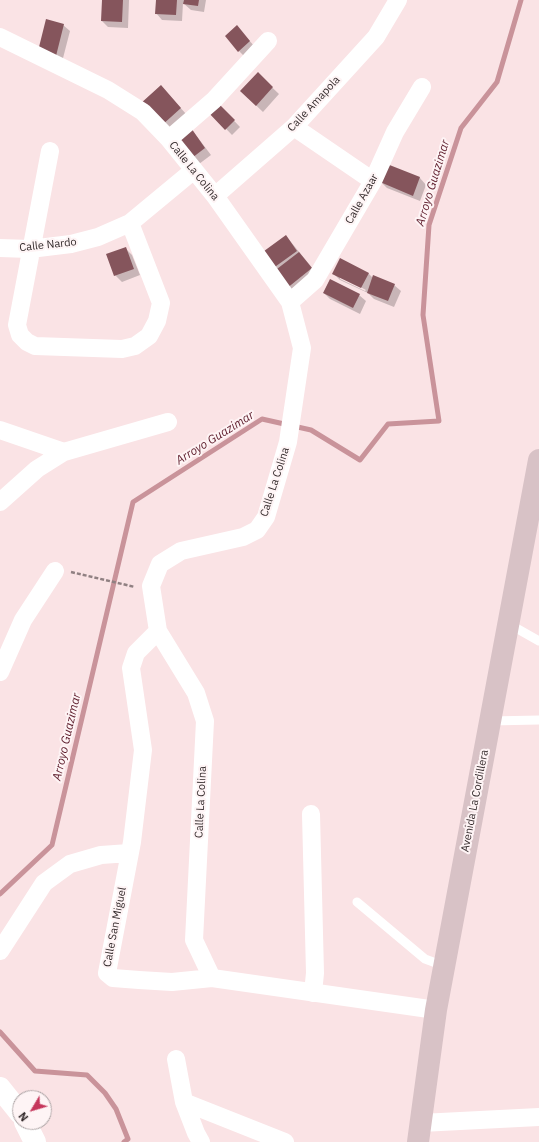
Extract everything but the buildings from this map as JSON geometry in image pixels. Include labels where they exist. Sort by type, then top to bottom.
[{"type":"main road","name":"Avenida La Cordillera","points":[[420,1132],[436,1010],[508,624],[537,483],[539,460]]},
{"type":"street","name":"Calle Amapola","points":[[214,196],[294,127],[376,37],[398,0]]},
{"type":"street","name":"Calle La Colina","points":[[0,37],[127,100],[143,112],[169,139],[194,170],[290,302],[302,348],[288,442],[266,517],[257,530],[243,537],[181,551],[160,564],[151,586],[158,631],[196,693],[205,721],[194,940],[212,978]]},
{"type":"street","points":[[169,139],[214,100],[268,41]]},
{"type":"street","name":"Calle Azaar","points":[[290,302],[315,280],[373,181],[395,132],[422,87]]},
{"type":"street","points":[[294,127],[373,181]]},
{"type":"street","points":[[50,151],[30,249],[17,325],[20,335],[27,342],[35,346],[122,349],[135,346],[149,336],[157,321],[161,303],[130,223]]},
{"type":"street","name":"Calle Nardo","points":[[0,248],[30,249],[71,244],[98,237],[130,223],[194,170]]},
{"type":"street","points":[[0,502],[37,469],[64,452],[168,422]]},
{"type":"street","points":[[0,430],[64,452]]},
{"type":"street","points":[[0,672],[23,620],[55,571]]},
{"type":"street","name":"Calle San Miguel","points":[[158,631],[136,653],[131,668],[143,750],[130,853],[107,973],[113,978],[172,982],[212,978],[436,1010]]},
{"type":"street","points":[[311,814],[315,973],[313,993]]},
{"type":"street","points":[[0,951],[44,884],[70,864],[101,855],[130,853]]},
{"type":"street","points":[[176,1059],[184,1102],[201,1142]]},
{"type":"street","points":[[0,1088],[12,1103]]},
{"type":"street","points":[[184,1102],[284,1142]]},
{"type":"street","points":[[420,1132],[539,1117]]},
{"type":"street","points":[[29,1130],[35,1142]]},
{"type":"lane","points":[[508,624],[539,641]]},
{"type":"lane","points":[[490,721],[539,720]]},
{"type":"lane","points":[[357,902],[425,959],[444,966]]},
{"type":"path","points":[[55,571],[62,569],[114,582]]},
{"type":"waterway","name":"Arroyo Guazimar","points":[[0,894],[52,845],[133,502],[262,419],[311,430],[360,460],[388,424],[439,421],[423,315],[429,225],[461,128],[497,82],[521,0]]},
{"type":"waterway","name":"Arroyo Guazimar","points":[[0,1032],[35,1071],[87,1075],[105,1093],[116,1109],[128,1139],[124,1142]]}]
